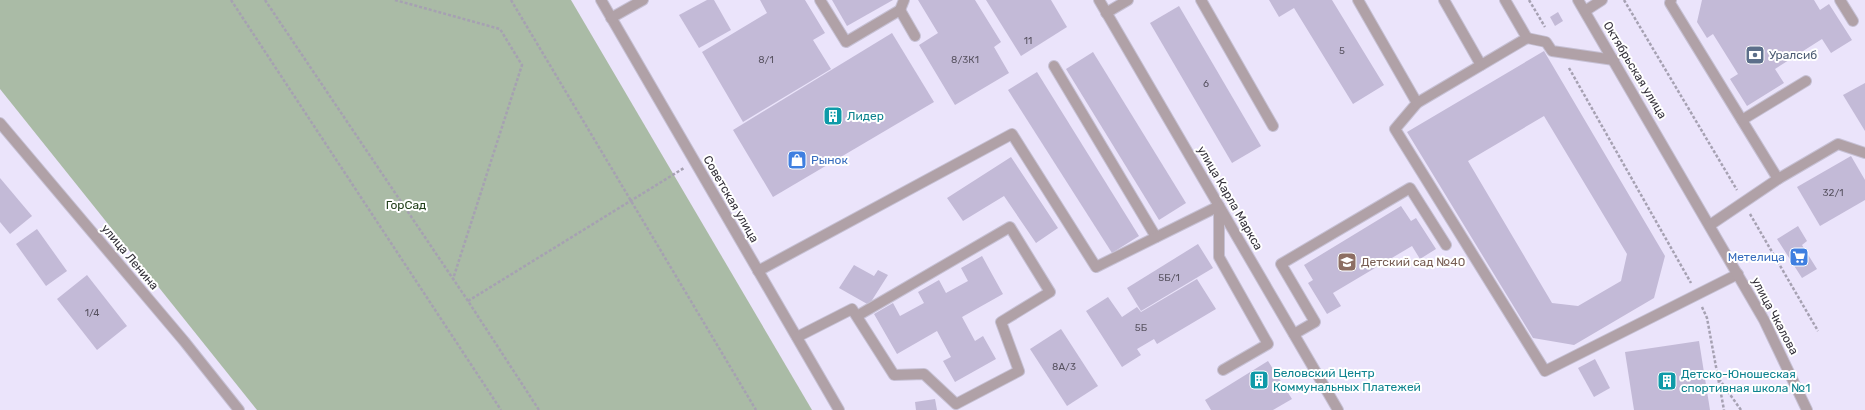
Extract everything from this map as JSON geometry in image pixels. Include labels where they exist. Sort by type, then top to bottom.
[{"type":"street","name":"Советская улица","points":[[601,0],[839,410]]},
{"type":"street","points":[[611,18],[643,0]]},
{"type":"street","points":[[820,0],[846,42],[900,10],[904,0]]},
{"type":"street","name":"улица Карла Маркса","points":[[1099,0],[1338,410]]},
{"type":"street","points":[[1106,13],[1128,0]]},
{"type":"street","points":[[1201,0],[1274,126]]},
{"type":"street","points":[[1358,0],[1417,103]]},
{"type":"street","points":[[1444,0],[1481,65]]},
{"type":"street","points":[[1505,0],[1527,38]]},
{"type":"street","name":"Октябрьская улица","points":[[1578,0],[1669,153]]},
{"type":"street","points":[[1585,11],[1602,0]]},
{"type":"street","points":[[1671,0],[1670,3],[1778,179]]},
{"type":"street","points":[[1840,0],[1853,21]]},
{"type":"street","points":[[900,10],[915,36]]},
{"type":"street","points":[[1614,60],[1552,51],[1546,42],[1527,38],[1417,103],[1395,129],[1545,371],[1738,274]]},
{"type":"street","points":[[1054,66],[1156,237]]},
{"type":"street","points":[[1742,120],[1806,81]]},
{"type":"street","name":"улица Ленина","points":[[0,123],[184,341],[239,410]]},
{"type":"street","points":[[758,271],[1012,134],[1096,267],[1219,206],[1219,257],[1268,344],[1223,370]]},
{"type":"street","points":[[1710,225],[1778,179],[1838,144],[1865,153]]},
{"type":"street","name":"улица Чкалова","points":[[1669,153],[1764,320],[1808,410]]},
{"type":"street","points":[[1294,334],[1315,322],[1282,264],[1410,188],[1446,245]]},
{"type":"street","points":[[797,337],[852,309],[894,376],[924,374],[956,404],[1019,371],[1001,322],[1050,292],[1010,228],[857,316]]},
{"type":"path","points":[[231,0],[501,410]]},
{"type":"path","points":[[265,0],[454,279],[539,410]]},
{"type":"path","points":[[395,0],[500,30],[522,65],[454,279]]},
{"type":"path","points":[[511,0],[756,410]]},
{"type":"path","points":[[1529,0],[1684,269],[1707,318],[1724,410]]},
{"type":"path","points":[[1624,0],[1818,331]]},
{"type":"path","points":[[468,301],[694,161]]},
{"type":"path","points":[[1718,378],[1740,410]]},
{"type":"green space","name":"ГорСад","points":[[0,0],[571,0],[812,410],[257,410],[0,89]]},
{"type":"building","points":[[707,0],[714,0],[731,30],[699,48],[679,15]]},
{"type":"building","points":[[760,0],[805,0],[825,33],[813,40],[831,69],[743,122],[702,52],[767,13]]},
{"type":"building","points":[[832,0],[893,0],[847,26]]},
{"type":"building","points":[[918,0],[975,0],[1001,42],[994,47],[1009,73],[955,105],[919,45],[938,33]]},
{"type":"building","points":[[986,0],[1051,0],[1067,27],[1021,56]]},
{"type":"building","points":[[1269,0],[1332,0],[1384,85],[1353,104],[1294,8],[1279,17]]},
{"type":"building","points":[[1702,0],[1814,0],[1820,10],[1829,4],[1852,40],[1831,53],[1822,39],[1775,69],[1784,83],[1747,106],[1730,79],[1738,74],[1713,34],[1707,38],[1697,22]]},
{"type":"building","points":[[1179,6],[1261,146],[1232,163],[1150,23]]},
{"type":"building","points":[[1558,12],[1563,21],[1555,26],[1550,17]]},
{"type":"building","name":"Лидер","points":[[892,33],[934,102],[773,197],[733,130]]},
{"type":"building","points":[[1544,51],[1665,256],[1654,298],[1574,345],[1533,338],[1407,132]],"holes":[[[1544,116],[1627,254],[1621,281],[1578,306],[1552,303],[1468,161]]]},
{"type":"building","points":[[1093,52],[1186,203],[1159,220],[1066,69]]},
{"type":"building","points":[[1037,72],[1139,236],[1112,253],[1008,90]]},
{"type":"building","points":[[1865,83],[1865,131],[1843,95]]},
{"type":"building","points":[[1851,156],[1865,180],[1865,200],[1820,226],[1797,187]]},
{"type":"building","points":[[1011,157],[1058,228],[1036,243],[1004,196],[963,221],[947,198]]},
{"type":"building","points":[[0,178],[32,216],[10,234],[0,222]]},
{"type":"building","name":"Детский сад №40","points":[[1401,206],[1411,221],[1416,218],[1436,249],[1420,259],[1412,246],[1333,293],[1341,306],[1327,314],[1308,283],[1313,280],[1304,265]]},
{"type":"building","name":"Метелица","points":[[1798,226],[1807,241],[1802,245],[1817,269],[1802,278],[1777,239]]},
{"type":"building","points":[[37,229],[67,271],[46,286],[16,244]]},
{"type":"building","points":[[1198,244],[1213,268],[1141,311],[1127,288]]},
{"type":"building","points":[[982,256],[1003,294],[962,317],[975,341],[983,336],[996,359],[955,382],[943,361],[951,357],[937,331],[897,354],[874,314],[893,303],[900,316],[924,303],[918,292],[939,280],[946,293],[968,281],[961,268]]},
{"type":"building","points":[[854,265],[874,276],[878,270],[888,275],[869,305],[839,288]]},
{"type":"building","points":[[87,275],[127,326],[97,350],[57,299]]},
{"type":"building","points":[[1197,279],[1216,309],[1157,344],[1154,339],[1137,349],[1141,355],[1122,367],[1086,311],[1108,297],[1122,317],[1137,307],[1141,312]]},
{"type":"building","points":[[1061,329],[1098,386],[1067,406],[1030,349]]},
{"type":"building","name":"Детско-Юношеская спортивная школа №1","points":[[1699,341],[1710,410],[1634,410],[1625,352]]},
{"type":"building","points":[[1595,359],[1610,388],[1594,397],[1578,368]]},
{"type":"building","name":"Беловский Центр Коммунальных Платежей","points":[[1268,361],[1292,399],[1273,410],[1211,410],[1205,400]]},
{"type":"building","points":[[935,399],[937,410],[916,410],[915,402]]},
{"type":"place","name":"Уралсиб","points":[[1755,55]]},
{"type":"place","name":"Лидер","points":[[833,116]]},
{"type":"place","name":"Рынок","points":[[797,160]]},
{"type":"place","name":"Метелица","points":[[1799,257]]},
{"type":"place","name":"Детский сад №40","points":[[1347,262]]},
{"type":"place","name":"Беловский Центр Коммунальных Платежей","points":[[1259,380]]},
{"type":"place","name":"Детско-Юношеская спортивная школа №1","points":[[1667,381]]}]
